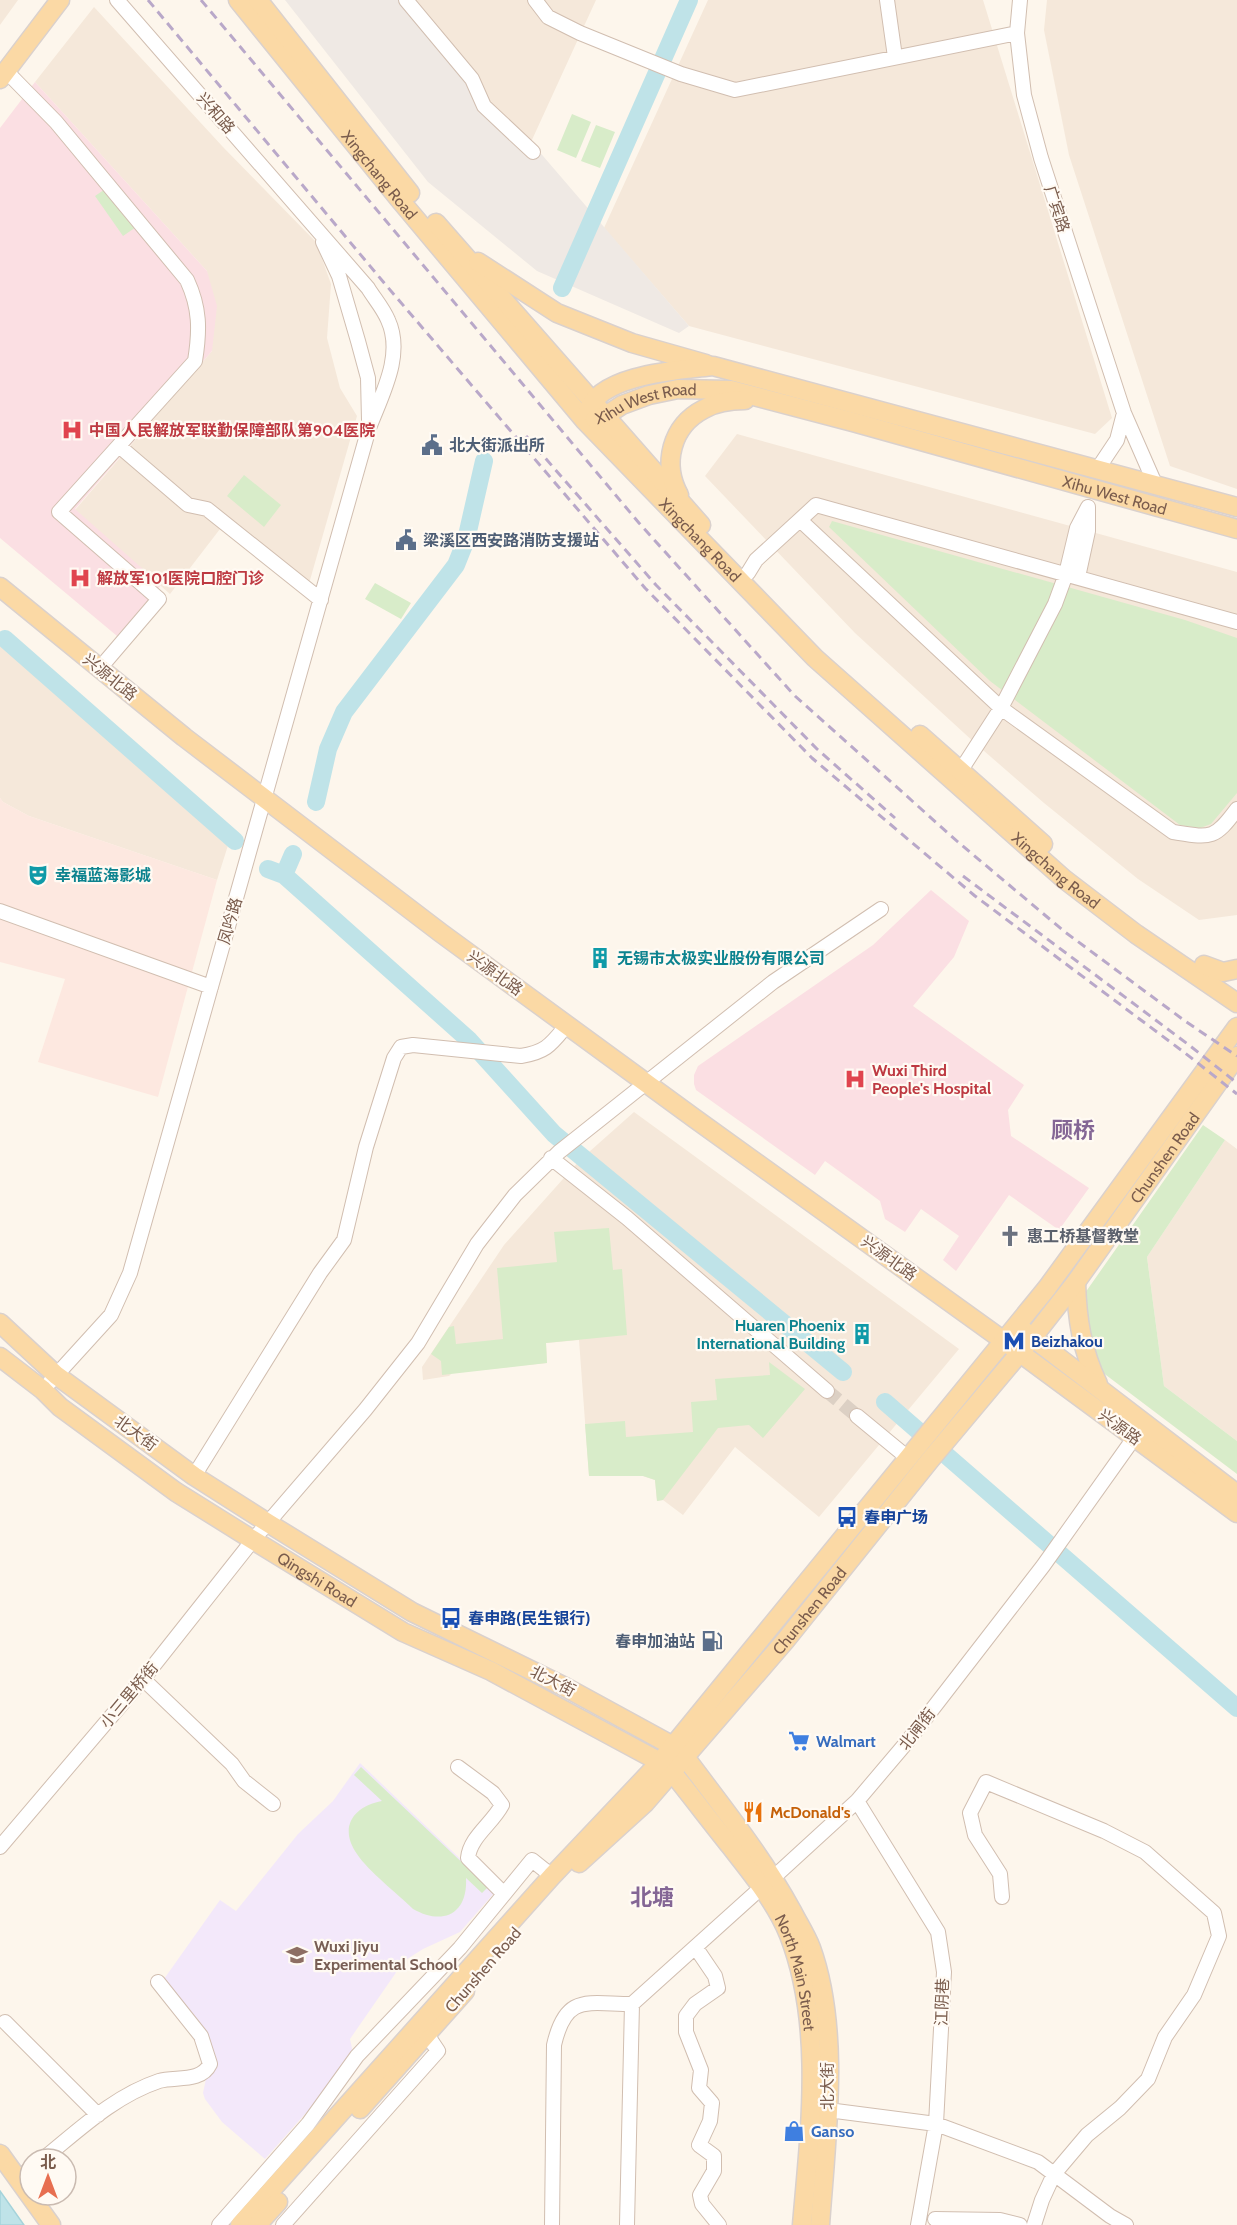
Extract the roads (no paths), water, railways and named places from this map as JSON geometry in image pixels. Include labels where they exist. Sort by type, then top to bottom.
[{"type":"main road","points":[[3,75],[60,0]]},
{"type":"main road","name":"Xingchang Road","points":[[238,0],[399,199],[585,421],[815,658],[1064,879],[1136,934],[1236,997]]},
{"type":"main road","name":"Xingchang Road","points":[[258,0],[408,191],[689,512],[748,573],[824,649],[1072,870],[1143,924],[1204,965],[1236,997]]},
{"type":"main road","points":[[439,227],[478,262],[557,313],[632,343],[713,366]]},
{"type":"main road","name":"Xihu West Road","points":[[585,421],[591,401],[605,390],[633,379],[663,372],[713,366],[909,428],[1095,479],[1237,529]]},
{"type":"main road","name":"Xihu West Road","points":[[585,421],[605,416],[622,405],[649,395],[678,389],[731,390],[909,428]]},
{"type":"main road","points":[[689,512],[677,492],[669,467],[675,437],[685,424],[702,409],[720,403],[767,399]]},
{"type":"main road","name":"Xihu West Road","points":[[1095,479],[1156,486],[1237,507]]},
{"type":"main road","name":"兴源北路","points":[[0,587],[184,737],[441,933],[1004,1341]]},
{"type":"main road","points":[[1204,965],[1223,972],[1237,969]]},
{"type":"main road","name":"Chunshen Road","points":[[424,2030],[552,1876],[679,1752],[919,1455],[937,1423],[1047,1288],[1237,1027]]},
{"type":"main road","name":"Chunshen Road","points":[[919,1455],[953,1433],[1033,1337],[1076,1282],[1237,1056]]},
{"type":"main road","points":[[1076,1282],[1086,1359],[1100,1388]]},
{"type":"main road","name":"北大街","points":[[0,1323],[56,1375],[194,1476],[268,1523],[412,1612],[565,1687],[679,1752],[810,1946],[821,1983],[827,2031],[828,2110],[820,2225]]},
{"type":"main road","points":[[1016,1326],[1237,1494]]},
{"type":"main road","name":"兴源路","points":[[1004,1341],[1237,1513]]},
{"type":"main road","name":"Qingshi Road","points":[[0,1357],[75,1418],[176,1492],[253,1540],[403,1632],[491,1671],[666,1767]]},
{"type":"main road","name":"Chunshen Road","points":[[336,2126],[558,1882],[645,1803],[666,1767]]},
{"type":"main road","name":"North Main Street","points":[[666,1767],[768,1882],[788,1934],[801,1978],[810,2027],[810,2121],[802,2225]]},
{"type":"main road","points":[[240,2225],[336,2126]]},
{"type":"main road","points":[[257,2225],[336,2126]]},
{"type":"main road","points":[[0,2154],[18,2169]]},
{"type":"main road","points":[[41,2207],[51,2225]]},
{"type":"street","name":"兴和路","points":[[117,0],[315,226]]},
{"type":"street","points":[[406,0],[472,78],[484,106],[533,152]]},
{"type":"street","points":[[535,0],[548,16],[580,33],[681,74],[735,90],[1017,33]]},
{"type":"street","points":[[887,0],[895,57]]},
{"type":"street","name":"广宾路","points":[[1020,0],[1017,33],[1024,95],[1041,158],[1124,413],[1156,486]]},
{"type":"street","points":[[3,75],[56,122],[187,280],[196,300],[199,337],[195,361],[59,512],[159,599],[100,668]]},
{"type":"street","points":[[315,226],[339,276],[361,350],[368,378],[369,428]]},
{"type":"street","points":[[315,226],[368,288],[389,321],[395,352],[389,378],[369,428]]},
{"type":"street","points":[[961,770],[1002,708],[1055,604],[1072,576],[1088,531],[1088,507],[1095,479],[1116,440],[1124,413]]},
{"type":"street","name":"凤吟路","points":[[43,1390],[111,1315],[130,1273],[369,428]]},
{"type":"street","points":[[119,446],[188,505],[207,509],[321,600]]},
{"type":"street","points":[[748,573],[756,560],[816,505],[1237,621]]},
{"type":"street","points":[[800,520],[1002,708],[1173,832],[1195,836],[1211,835],[1221,830],[1237,809]]},
{"type":"street","name":"小三里桥街","points":[[0,1847],[143,1679],[253,1540],[365,1410],[412,1351],[477,1244],[515,1195],[555,1155],[772,982],[881,909]]},
{"type":"street","points":[[0,911],[211,987]]},
{"type":"street","points":[[194,1476],[320,1273],[344,1240],[366,1147],[394,1058],[401,1047],[413,1045],[521,1056],[537,1054],[548,1048],[567,1024]]},
{"type":"street","points":[[555,1155],[827,1391]]},
{"type":"street","points":[[857,1416],[919,1455]]},
{"type":"street","name":"北闸街","points":[[632,2004],[857,1801],[907,1742],[1043,1566],[1134,1438]]},
{"type":"street","points":[[143,1679],[232,1764],[243,1781],[273,1804]]},
{"type":"street","points":[[458,1767],[493,1793],[502,1805],[469,1847],[468,1858],[504,1894]]},
{"type":"street","points":[[1002,1897],[1000,1874],[975,1835],[970,1813],[986,1782],[1104,1831],[1144,1852],[1214,1913],[1219,1936],[1194,1995],[1165,2037],[1148,2079],[1120,2108],[1087,2135],[1054,2174],[1034,2225]]},
{"type":"street","name":"江阴巷","points":[[857,1801],[938,1932],[944,1972],[936,2124],[918,2225]]},
{"type":"street","points":[[219,2225],[308,2124],[357,2056],[452,1956],[532,1860],[552,1876]]},
{"type":"street","points":[[696,1948],[715,1976],[718,1988],[690,2010],[686,2016],[686,2032],[701,2070],[699,2088],[712,2103],[710,2121],[699,2145],[714,2156],[714,2171],[700,2195],[702,2204],[719,2225]]},
{"type":"street","points":[[57,2147],[117,2100],[160,2081],[196,2076],[208,2069],[210,2064],[201,2036],[158,1982]]},
{"type":"street","points":[[552,2225],[554,2045],[558,2029],[564,2014],[573,2006],[632,2004],[627,2225]]},
{"type":"street","points":[[5,2022],[98,2115]]},
{"type":"street","points":[[283,2225],[438,2051],[424,2030]]},
{"type":"street","points":[[828,2110],[936,2124],[1038,2162],[1110,2216],[1126,2225]]},
{"type":"street","points":[[935,2219],[1000,2220],[1020,2225]]},
{"type":"water","points":[[0,2191],[24,2225],[0,2225]]},
{"type":"waterway","points":[[562,288],[689,0]]},
{"type":"waterway","points":[[316,802],[328,749],[344,712],[456,565],[466,540],[484,461]]},
{"type":"waterway","points":[[5,639],[235,841]]},
{"type":"waterway","points":[[284,875],[293,854]]},
{"type":"waterway","points":[[268,869],[284,875],[469,1040],[554,1134],[843,1372]]},
{"type":"waterway","points":[[885,1402],[1237,1708]]},
{"type":"tunnel","points":[[827,1391],[857,1416]]},
{"type":"railway","points":[[148,0],[385,284],[645,588],[812,758],[975,896],[1237,1094]]},
{"type":"railway","points":[[201,0],[639,523],[795,696],[958,842],[1065,932],[1185,1021],[1237,1056]]},
{"type":"railway","points":[[526,436],[656,585],[817,749],[895,818]]},
{"type":"railway","points":[[963,876],[1237,1083]]},
{"type":"place","name":"中国人民解放军联勤保障部队第904医院","points":[[72,430]]},
{"type":"place","name":"北大街派出所","points":[[432,445]]},
{"type":"place","name":"梁溪区西安路消防支援站","points":[[406,540]]},
{"type":"place","name":"解放军101医院口腔门诊","points":[[80,578]]},
{"type":"place","name":"幸福蓝海影城","points":[[38,875]]},
{"type":"place","name":"无锡市太极实业股份有限公司","points":[[600,958]]},
{"type":"place","name":"Wuxi Third People's Hospital","points":[[855,1079]]},
{"type":"place","name":"惠工桥基督教堂","points":[[1010,1236]]},
{"type":"place","name":"Huaren Phoenix International Building","points":[[862,1334]]},
{"type":"place","name":"Beizhakou","points":[[1014,1341]]},
{"type":"place","name":"春申广场","points":[[847,1517]]},
{"type":"place","name":"春申路(民生银行)","points":[[451,1618]]},
{"type":"place","name":"春申加油站","points":[[712,1641]]},
{"type":"place","name":"Walmart","points":[[799,1741]]},
{"type":"place","name":"McDonald's","points":[[753,1812]]},
{"type":"place","name":"Wuxi Jiyu Experimental School","points":[[297,1955]]},
{"type":"place","name":"Ganso","points":[[794,2131]]},
{"type":"district","name":"顾桥","points":[[1073,1130]]},
{"type":"district","name":"北塘","points":[[652,1897]]}]
